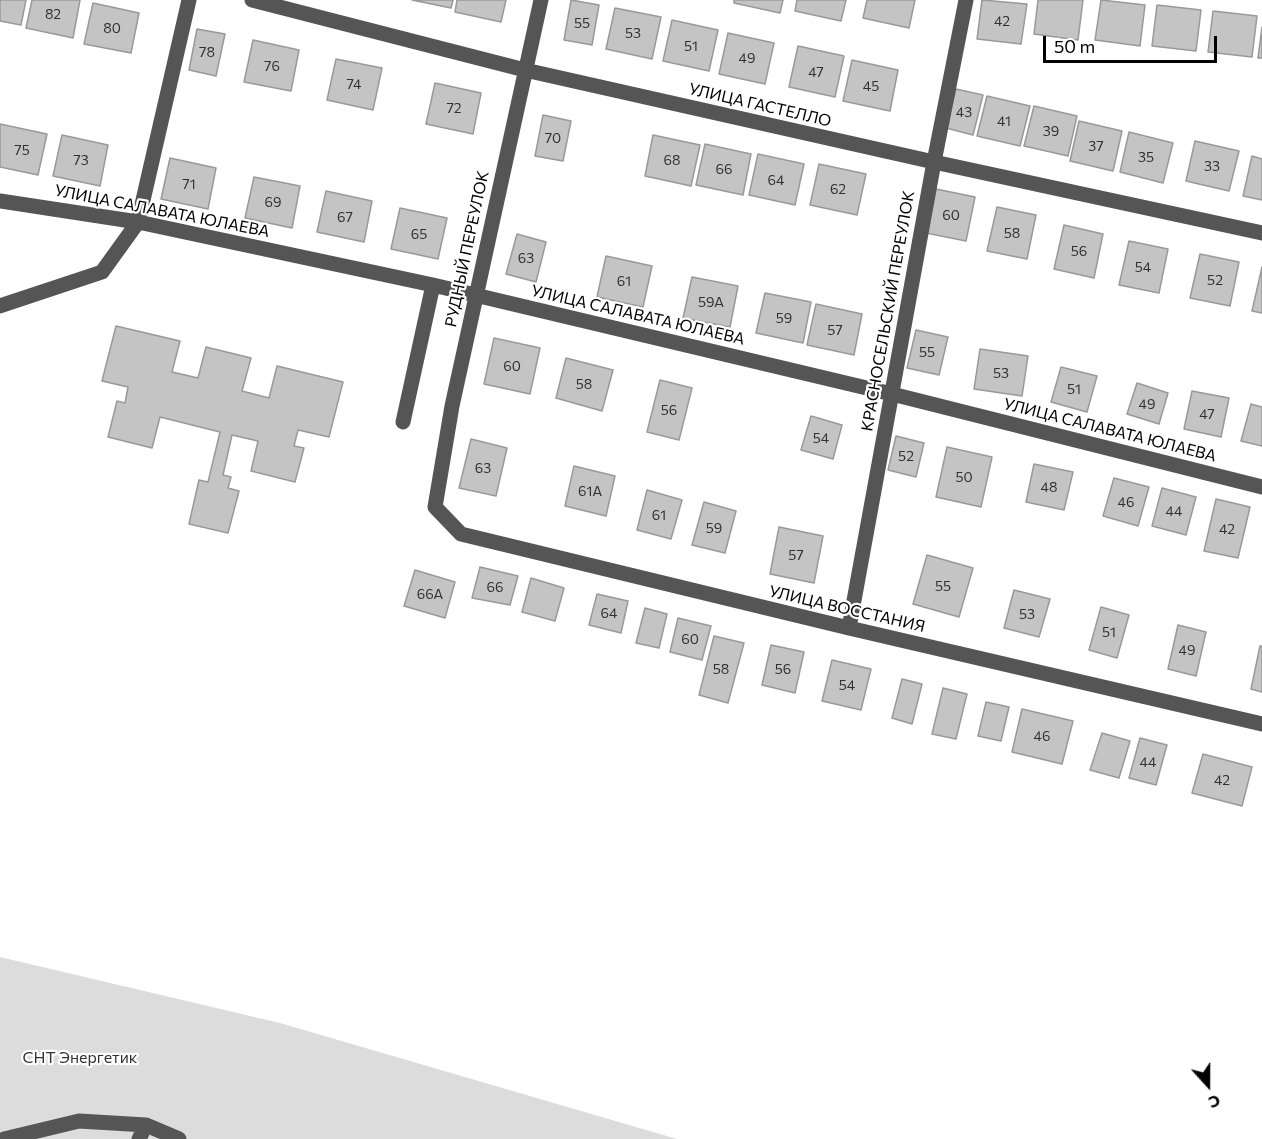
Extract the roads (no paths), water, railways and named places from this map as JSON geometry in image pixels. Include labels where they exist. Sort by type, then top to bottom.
[{"type":"street","points":[[0,306],[102,272],[138,222],[189,0]]},
{"type":"street","name":"УЛИЦА ГАСТЕЛЛО","points":[[252,0],[525,70],[1262,233]]},
{"type":"street","name":"РУДНЫЙ ПЕРЕУЛОК","points":[[435,507],[452,406],[541,0]]},
{"type":"street","name":"КРАСНОСЕЛЬСКИЙ ПЕРЕУЛОК","points":[[849,628],[966,0]]},
{"type":"street","name":"УЛИЦА САЛАВАТА ЮЛАЕВА","points":[[0,201],[138,222],[433,285],[891,394],[1262,487]]},
{"type":"street","points":[[403,422],[433,285]]},
{"type":"street","name":"УЛИЦА ВОССТАНИЯ","points":[[435,507],[461,534],[849,628],[1262,724]]},
{"type":"street","points":[[4,1139],[79,1121],[179,1139]]},
{"type":"park label","name":"СНТ Энергетик","points":[[80,1058]]}]
